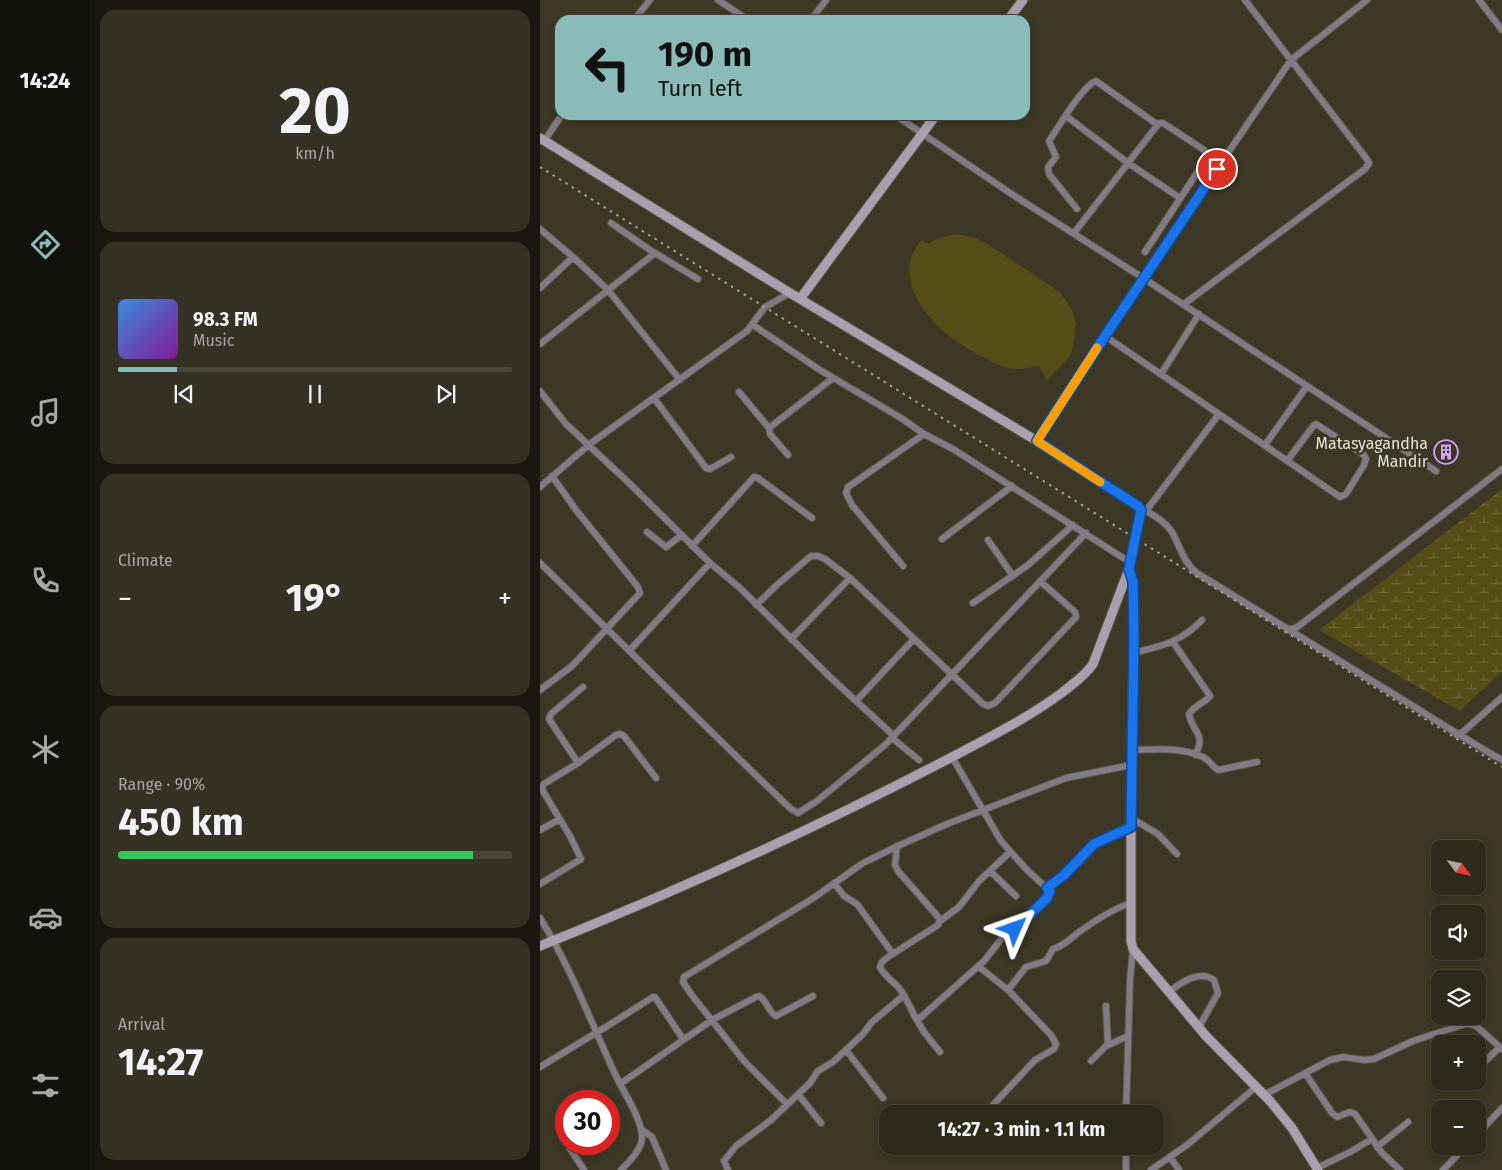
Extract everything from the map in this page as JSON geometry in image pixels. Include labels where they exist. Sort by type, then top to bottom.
[{"type":"main road","points":[[1012,15],[1024,0]]},
{"type":"main road","points":[[800,299],[932,120]]},
{"type":"main road","points":[[540,946],[751,856],[952,757],[1018,722],[1086,675],[1093,664],[1130,566],[1143,509],[1037,441],[790,293],[542,140]]},
{"type":"main road","points":[[1130,566],[1133,582],[1131,766],[1131,941],[1133,949],[1199,1027],[1264,1095],[1292,1128],[1317,1169]]},
{"type":"street","points":[[718,0],[740,15]]},
{"type":"street","points":[[815,15],[826,0]]},
{"type":"street","points":[[1184,304],[1368,166],[1366,158],[1245,0]]},
{"type":"street","points":[[1037,441],[1105,336],[1291,60],[1368,0]]},
{"type":"street","points":[[1479,0],[1502,30]]},
{"type":"street","points":[[637,15],[646,1]]},
{"type":"street","points":[[1077,210],[1049,174],[1050,164],[1056,157],[1049,141],[1083,91],[1096,82],[1158,125]]},
{"type":"street","points":[[1066,116],[1128,163],[1180,198]]},
{"type":"street","points":[[542,140],[558,120]]},
{"type":"street","points":[[904,120],[1010,193],[1184,304],[1436,471]]},
{"type":"street","points":[[1074,233],[1159,123],[1163,123],[1207,153],[1206,160],[1145,252]]},
{"type":"street","points":[[611,223],[698,279]]},
{"type":"street","points":[[540,229],[608,290],[680,380]]},
{"type":"street","points":[[540,344],[655,252]]},
{"type":"street","points":[[540,288],[573,257]]},
{"type":"street","points":[[540,487],[589,445],[753,325],[765,307],[790,293]]},
{"type":"street","points":[[1161,374],[1199,314]]},
{"type":"street","points":[[753,325],[833,378],[901,418],[924,434],[953,449],[1086,533],[1130,566]]},
{"type":"street","points":[[1105,336],[1265,446],[1287,461],[1342,498],[1366,459],[1364,455],[1316,424],[1287,461]]},
{"type":"street","points":[[769,428],[833,378]]},
{"type":"street","points":[[1265,446],[1307,386]]},
{"type":"street","points":[[540,391],[566,424],[919,760]]},
{"type":"street","points":[[739,392],[769,428],[770,434],[788,455]]},
{"type":"street","points":[[654,398],[706,468],[710,469],[731,457]]},
{"type":"street","points":[[1219,414],[1143,509],[1157,517],[1171,531],[1186,563],[1288,630],[1457,735],[1502,760]]},
{"type":"street","points":[[904,566],[852,505],[846,494],[848,487],[924,434]]},
{"type":"street","points":[[1288,630],[1296,628],[1502,469]]},
{"type":"street","points":[[540,690],[572,666],[638,596],[640,590],[576,510],[552,476]]},
{"type":"street","points":[[692,546],[754,478],[758,478],[812,518]]},
{"type":"street","points":[[942,539],[1012,486]]},
{"type":"street","points":[[973,603],[1013,576],[1073,525]]},
{"type":"street","points":[[647,532],[666,547],[682,535]]},
{"type":"street","points":[[540,563],[630,650],[727,749],[795,812],[801,812],[817,801],[893,737],[1086,533]]},
{"type":"street","points":[[988,540],[1013,576]]},
{"type":"street","points":[[756,605],[811,556],[815,555],[825,559],[850,578],[951,675],[983,704],[988,706],[995,703],[1076,618],[1075,612],[1040,581]]},
{"type":"street","points":[[630,650],[710,563]]},
{"type":"street","points":[[791,639],[850,578]]},
{"type":"street","points":[[1133,653],[1173,642],[1202,620]]},
{"type":"street","points":[[856,701],[914,640]]},
{"type":"street","points":[[1173,642],[1210,696],[1195,706],[1189,714],[1200,740],[1199,748],[1195,754]]},
{"type":"street","points":[[578,763],[549,719],[551,714],[584,687]]},
{"type":"street","points":[[1457,735],[1502,697]]},
{"type":"street","points":[[540,884],[581,859],[542,788],[547,782],[620,734],[624,736],[656,778]]},
{"type":"street","points":[[1132,750],[1168,749],[1195,754],[1204,757],[1218,770],[1257,762]]},
{"type":"street","points":[[916,1016],[920,1018],[923,1016],[978,966],[994,950],[1005,935],[1015,929],[1047,898],[1050,891],[1027,870],[1001,841],[952,757]]},
{"type":"street","points":[[788,1104],[744,1061],[683,982],[684,977],[812,899],[864,863],[897,846],[982,810],[1066,778],[1131,766]]},
{"type":"street","points":[[540,830],[560,818]]},
{"type":"street","points":[[1047,888],[1064,875],[1094,844],[1131,823],[1158,834],[1177,854]]},
{"type":"street","points":[[897,846],[895,865],[898,871],[935,911],[940,921]]},
{"type":"street","points":[[940,1052],[920,1027],[904,995],[893,981],[882,972],[880,968],[882,962],[938,924],[959,906],[978,881],[1010,852]]},
{"type":"street","points":[[990,871],[1016,896]]},
{"type":"street","points":[[834,883],[844,896],[856,904],[893,954]]},
{"type":"street","points":[[1008,990],[1026,967],[1046,961],[1052,949],[1062,946],[1116,909],[1131,903]]},
{"type":"street","points":[[540,918],[554,940],[641,1129],[642,1138],[640,1144],[631,1161],[621,1170]]},
{"type":"street","points":[[1126,1105],[1130,980],[1133,949]]},
{"type":"street","points":[[978,966],[1008,990],[1051,1035],[1056,1044],[1054,1049],[1035,1060],[993,1105]]},
{"type":"street","points":[[1169,992],[1186,979],[1209,976],[1214,980],[1218,993],[1199,1027]]},
{"type":"street","points":[[728,1170],[724,1161],[732,1149],[771,1120],[810,1083],[818,1071],[833,1062],[863,1034],[871,1023],[904,995]]},
{"type":"street","points":[[540,1066],[653,996],[683,1039]]},
{"type":"street","points":[[620,1084],[712,1020],[759,996],[776,1016],[812,996]]},
{"type":"street","points":[[1106,1006],[1108,1045]]},
{"type":"street","points":[[1264,1095],[1337,1058],[1374,1059],[1414,1042],[1468,1023],[1476,1026],[1501,1048],[1486,1062]]},
{"type":"street","points":[[1091,1061],[1100,1050],[1128,1036]]},
{"type":"street","points":[[846,1050],[883,1098]]},
{"type":"street","points":[[1305,1073],[1332,1113],[1340,1118],[1350,1112],[1353,1113],[1377,1147],[1400,1170]]},
{"type":"street","points":[[1150,1170],[1170,1157],[1256,1087]]},
{"type":"street","points":[[798,1094],[821,1123]]},
{"type":"street","points":[[1486,1125],[1502,1108]]},
{"type":"street","points":[[1377,1147],[1408,1122]]},
{"type":"street","points":[[641,1129],[652,1137],[666,1170]]},
{"type":"street","points":[[1317,1169],[1372,1139]]},
{"type":"street","points":[[575,1155],[584,1170]]},
{"type":"street","points":[[1126,1155],[1126,1170]]},
{"type":"street","points":[[1443,1170],[1457,1155]]},
{"type":"street","points":[[1170,1157],[1180,1170]]},
{"type":"green space","points":[[956,234],[977,238],[1006,256],[1060,292],[1072,310],[1076,323],[1072,351],[1067,360],[1047,380],[1039,366],[1013,369],[995,363],[974,352],[933,322],[923,308],[915,294],[910,279],[910,263],[913,254],[922,240],[928,244],[945,236]]},
{"type":"green space","points":[[1502,489],[1502,671],[1460,711],[1319,630]]},
{"type":"railway","points":[[540,167],[1502,767]]},
{"type":"slow traffic","points":[[1097,348],[1037,441],[1100,482]]},
{"type":"place","name":"Matasyagandha Mandir","points":[[1446,452]]},
{"type":"route","points":[[1015,929],[1047,898],[1050,894],[1047,888],[1064,875],[1092,846],[1131,827],[1134,638],[1133,582],[1129,569],[1141,510],[1140,507],[1037,441],[1217,169]]}]
